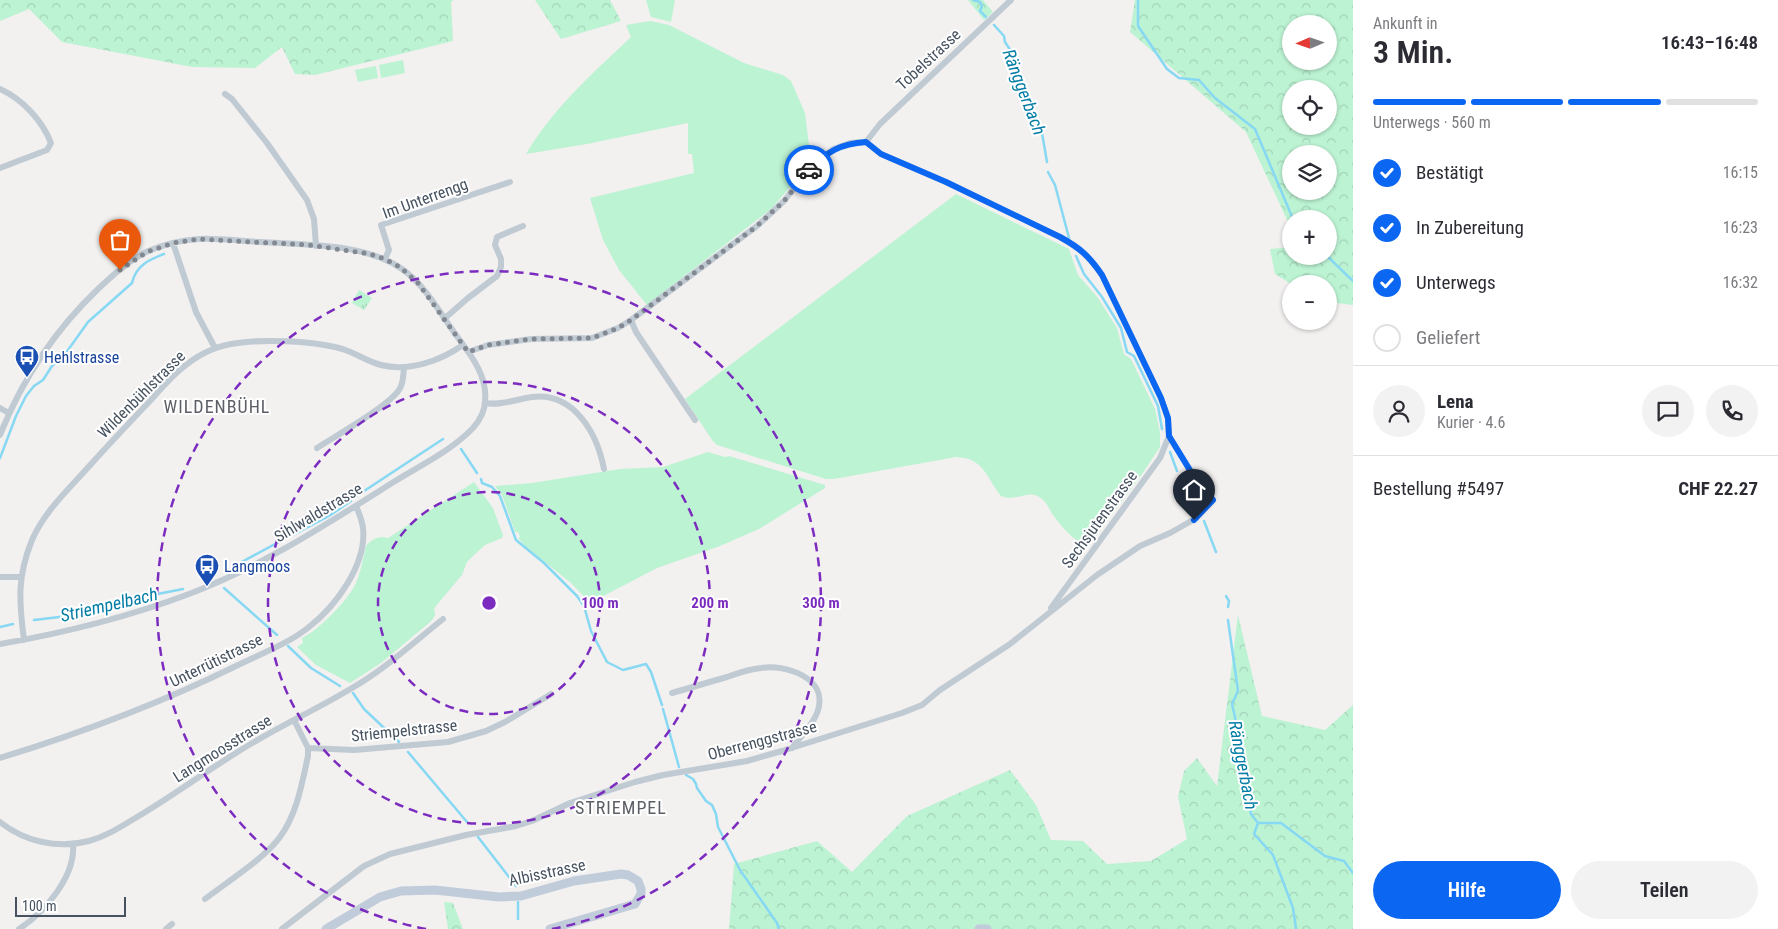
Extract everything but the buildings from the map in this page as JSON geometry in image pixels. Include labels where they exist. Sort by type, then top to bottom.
[{"type":"main road","name":"Albisstrasse","points":[[326,929],[380,897],[401,891],[435,890],[499,897],[521,896],[574,881],[621,874],[634,877],[640,884],[641,894],[635,904],[550,929]]},
{"type":"main road","points":[[979,929],[987,929]]},
{"type":"street","name":"Tobelstrasse","points":[[866,142],[880,124],[1011,0]]},
{"type":"street","points":[[0,89],[30,110],[46,132],[50,143],[47,150],[0,168]]},
{"type":"street","points":[[225,94],[232,99],[267,143],[307,200],[314,219],[316,246]]},
{"type":"street","points":[[468,352],[488,345],[531,339],[592,338],[618,328],[757,226],[784,201],[813,166],[833,149],[850,143],[866,142],[881,154],[946,182],[1060,237],[1078,247],[1091,259],[1102,275],[1161,398],[1168,418],[1169,436]]},
{"type":"street","name":"Im Unterrengg","points":[[385,259],[389,250],[381,225],[510,182]]},
{"type":"street","points":[[444,319],[497,276],[501,267],[501,258],[496,244],[497,237],[523,226]]},
{"type":"street","points":[[0,435],[9,412],[32,368],[84,302],[109,278],[147,252],[173,243],[212,239],[316,246],[356,251],[385,259],[405,271],[418,283],[468,352],[483,379],[486,403],[498,403],[533,397],[547,397],[565,402],[576,412],[600,449],[604,469]]},
{"type":"street","points":[[173,243],[196,312],[215,348]]},
{"type":"street","points":[[631,320],[636,332],[694,420]]},
{"type":"street","name":"Wildenbühlstrasse","points":[[24,640],[19,598],[20,577],[32,539],[40,524],[112,440],[175,374],[196,357],[215,348],[238,342],[258,341],[336,347],[381,365],[404,367],[433,361],[463,345]]},
{"type":"street","points":[[317,448],[396,394],[402,385],[404,367]]},
{"type":"street","name":"Sihlwaldstrasse","points":[[0,644],[24,640],[146,609],[201,589],[259,564],[454,445],[479,421],[486,403]]},
{"type":"street","points":[[0,408],[9,412]]},
{"type":"street","name":"Oberrenggstrasse","points":[[282,929],[364,866],[390,854],[466,835],[516,826],[532,821],[570,803],[635,782],[747,760],[792,748],[922,705],[940,690],[1010,644],[1097,575],[1140,546],[1194,520],[1213,500],[1191,472],[1169,436]]},
{"type":"street","name":"Sechsjutenstrasse","points":[[1046,615],[1160,458],[1169,436]]},
{"type":"street","name":"Unterrütistrasse","points":[[0,758],[58,740],[170,698],[286,642],[308,628],[329,610],[342,592],[352,573],[362,541],[362,523],[356,506]]},
{"type":"street","points":[[0,577],[20,577]]},
{"type":"street","name":"Langmoosstrasse","points":[[0,822],[10,829],[48,844],[73,844],[107,834],[162,802],[237,752],[352,689],[443,619]]},
{"type":"street","points":[[672,693],[761,668],[787,669],[799,674],[814,684],[820,701],[815,718],[792,748]]},
{"type":"street","name":"Striempelstrasse","points":[[308,748],[354,750],[448,742],[479,733],[505,722],[551,694]]},
{"type":"street","points":[[205,898],[268,850],[280,837],[291,818],[308,756],[308,748],[294,720]]},
{"type":"street","points":[[19,929],[33,918],[54,896],[65,880],[73,859],[73,844]]},
{"type":"street","points":[[166,929],[172,924]]},
{"type":"green space","points":[[0,0],[454,0],[451,2],[453,41],[315,75],[295,74],[282,47],[255,68],[192,67],[62,42],[29,9],[0,21]]},
{"type":"green space","points":[[535,0],[610,0],[621,21],[561,39]]},
{"type":"green space","points":[[646,0],[675,0],[671,22],[651,17]]},
{"type":"green space","points":[[968,0],[983,0],[993,12],[984,20]]},
{"type":"green space","points":[[1135,0],[1353,0],[1353,305],[1337,303],[1337,275],[1282,275],[1282,278],[1275,274],[1270,249],[1282,248],[1282,265],[1337,265],[1337,210],[1283,210],[1246,132],[1130,32]]},
{"type":"green space","points":[[650,21],[669,25],[744,63],[783,75],[791,81],[805,113],[809,145],[806,162],[799,177],[771,209],[647,305],[619,270],[603,240],[590,198],[694,173],[692,154],[688,154],[688,123],[587,144],[526,154],[548,121],[561,106],[631,37],[626,25]]},
{"type":"green space","points":[[403,60],[405,73],[381,78],[379,65]]},
{"type":"green space","points":[[376,66],[378,78],[358,82],[355,70]]},
{"type":"green space","points":[[956,194],[1069,249],[1078,275],[1098,298],[1117,328],[1124,354],[1131,359],[1155,409],[1160,432],[1160,447],[1088,547],[1068,532],[1055,518],[1042,499],[1032,494],[1012,498],[1001,496],[979,465],[965,458],[956,457],[826,479],[717,445],[685,399]]},
{"type":"green space","points":[[359,290],[372,298],[364,310],[352,303]]},
{"type":"green space","points":[[708,452],[725,457],[729,456],[825,485],[825,488],[759,529],[720,546],[657,568],[590,603],[571,583],[525,546],[518,538],[520,537],[518,532],[515,532],[502,495],[495,486],[532,483],[620,469],[663,467]]},
{"type":"green space","points":[[474,482],[493,508],[503,535],[502,538],[485,545],[467,562],[462,575],[434,609],[435,615],[429,623],[381,663],[350,683],[316,665],[297,647],[303,643],[302,638],[324,622],[340,606],[352,590],[358,578],[368,544],[379,537],[388,538]]},
{"type":"green space","points":[[1238,615],[1262,716],[1325,730],[1353,705],[1353,929],[729,929],[734,864],[817,841],[852,872],[907,816],[1010,770],[1036,805],[1051,840],[1083,841],[1107,864],[1151,861],[1187,839],[1178,797],[1184,771],[1197,758],[1217,786]]},
{"type":"green space","points":[[444,902],[453,903],[463,929],[448,929]]},
{"type":"waterway","name":"Ränggerbach","points":[[973,0],[980,2],[982,6],[980,11],[986,17]]},
{"type":"waterway","points":[[1138,0],[1138,26],[1167,69],[1179,78],[1199,80],[1215,98],[1255,129],[1289,210]]},
{"type":"waterway","name":"Ränggerbach","points":[[994,25],[1004,36],[1005,42],[1011,51],[1012,65],[1018,84],[1041,127],[1047,162]]},
{"type":"waterway","name":"Ränggerbach","points":[[1048,172],[1055,185],[1069,238]]},
{"type":"waterway","points":[[0,458],[16,416],[26,396],[34,386],[43,380],[52,366],[63,357],[88,322],[132,283],[140,267],[164,254]]},
{"type":"waterway","name":"Ränggerbach","points":[[1076,256],[1084,274],[1102,297],[1121,328],[1127,352],[1134,356],[1158,406],[1162,429]]},
{"type":"waterway","points":[[1336,265],[1353,281]]},
{"type":"waterway","name":"Striempelbach","points":[[355,497],[443,439]]},
{"type":"waterway","name":"Striempelbach","points":[[461,449],[477,473]]},
{"type":"waterway","name":"Ränggerbach","points":[[1170,452],[1177,471]]},
{"type":"waterway","name":"Striempelbach","points":[[481,479],[482,483],[492,487],[500,496],[516,540],[544,563],[577,596],[584,606],[591,631],[607,662],[623,670],[646,664],[651,672],[662,705]]},
{"type":"waterway","name":"Striempelbach","points":[[293,535],[329,516],[351,501]]},
{"type":"waterway","name":"Ränggerbach","points":[[1204,521],[1216,552]]},
{"type":"waterway","name":"Striempelbach","points":[[236,565],[288,537]]},
{"type":"waterway","points":[[224,588],[277,635]]},
{"type":"waterway","name":"Striempelbach","points":[[34,620],[93,613],[117,602],[183,589]]},
{"type":"waterway","name":"Ränggerbach","points":[[1226,596],[1229,601],[1228,607]]},
{"type":"waterway","name":"Ränggerbach","points":[[1228,620],[1238,691],[1232,704],[1242,776],[1251,814],[1258,823],[1254,834],[1273,855],[1293,908],[1296,929]]},
{"type":"waterway","name":"Striempelbach","points":[[0,627],[13,624]]},
{"type":"waterway","points":[[288,646],[311,668],[340,686]]},
{"type":"waterway","points":[[353,693],[364,709],[399,742]]},
{"type":"waterway","points":[[663,709],[679,767]]},
{"type":"waterway","points":[[408,752],[467,822]]},
{"type":"waterway","points":[[686,775],[693,779],[706,801],[712,805],[718,827],[740,870],[777,923],[779,929]]},
{"type":"waterway","points":[[1258,823],[1281,823],[1325,856],[1344,861],[1353,873]]},
{"type":"waterway","points":[[478,837],[516,886]]},
{"type":"waterway","points":[[518,902],[518,919]]},
{"type":"way so far","points":[[120,270],[147,252],[173,243],[199,239],[309,245],[343,249],[385,259],[405,271],[418,283],[468,352],[488,345],[531,339],[592,338],[606,334],[631,320],[757,226],[784,201],[809,170]]},
{"type":"place","name":"Hehlstrasse","points":[[27,378]]},
{"type":"place","name":"Langmoos","points":[[207,587]]},
{"type":"district","name":"WILDENBÜHL","points":[[217,407]]},
{"type":"district","name":"STRIEMPEL","points":[[621,808]]},
{"type":"route","points":[[809,170],[833,149],[850,143],[866,142],[881,154],[946,182],[1078,247],[1091,259],[1102,275],[1161,398],[1168,418],[1169,436],[1191,472],[1213,500],[1194,520]]}]
